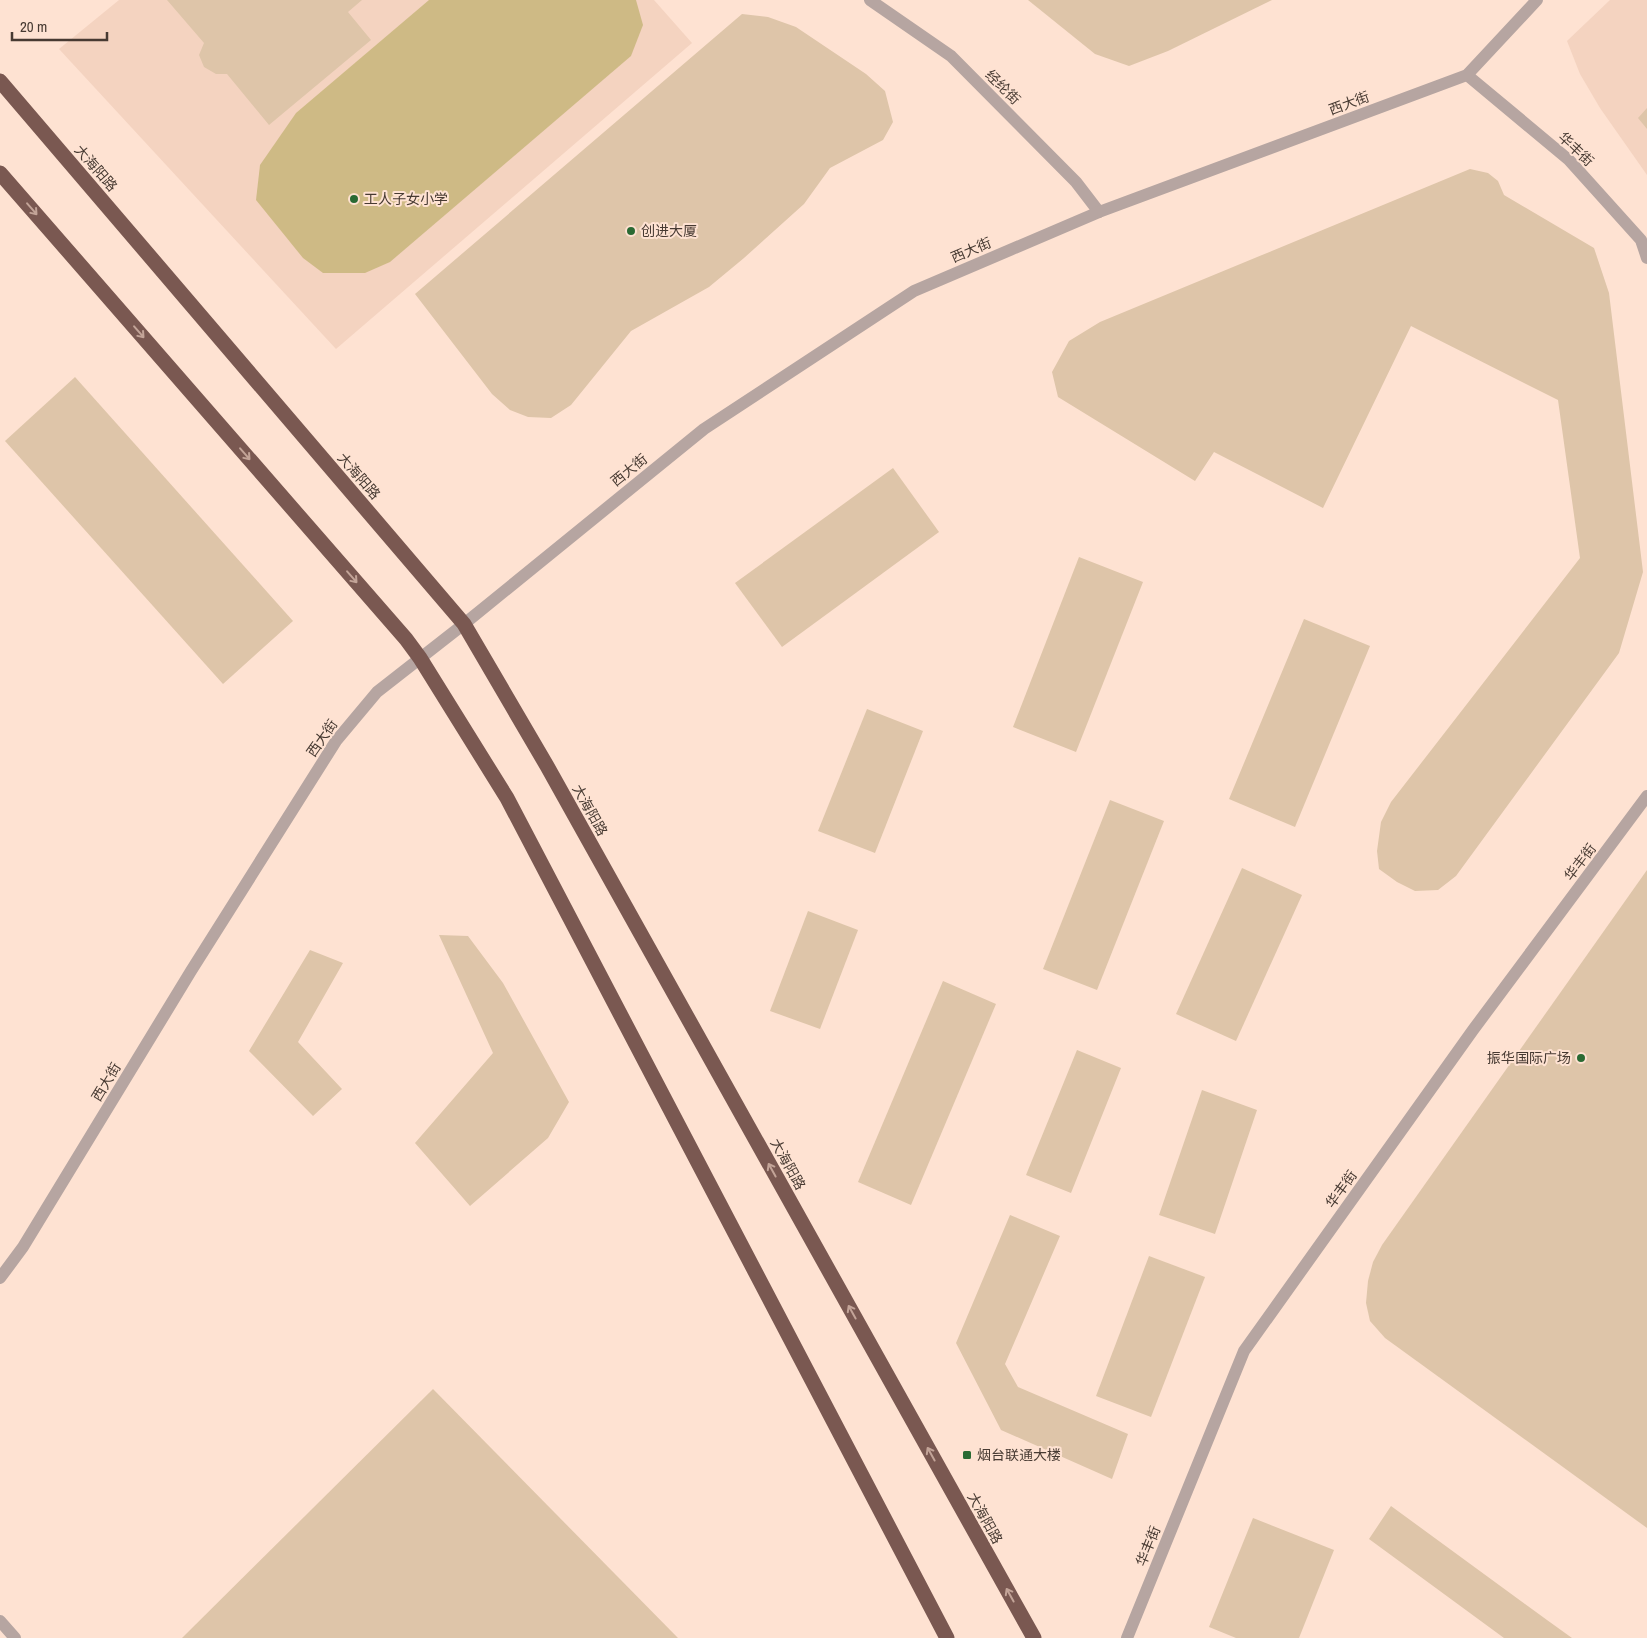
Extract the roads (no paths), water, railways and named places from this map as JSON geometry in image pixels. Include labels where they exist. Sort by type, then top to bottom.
[{"type":"highway","name":"大海阳路","points":[[0,81],[464,624],[552,775],[1034,1638]]},
{"type":"highway","points":[[0,172],[406,639],[420,658],[507,798],[947,1638]]},
{"type":"street","name":"经纶街","points":[[870,0],[951,56],[1076,182],[1099,212]]},
{"type":"street","name":"西大街","points":[[0,1278],[23,1248],[191,971],[336,741],[376,692],[464,624],[704,429],[914,290],[1099,212],[1466,75],[1537,0]]},
{"type":"street","name":"华丰街","points":[[1466,75],[1569,160],[1641,240],[1647,258]]},
{"type":"street","name":"华丰街","points":[[1127,1638],[1244,1351],[1473,1030],[1647,796]]},
{"type":"street","points":[[0,1621],[15,1638]]},
{"type":"place","name":"工人子女小学","points":[[354,199]]},
{"type":"place","name":"创进大厦","points":[[631,231]]},
{"type":"place","name":"振华国际广场","points":[[1581,1058]]},
{"type":"place","name":"烟台联通大楼","points":[[967,1455]]}]
